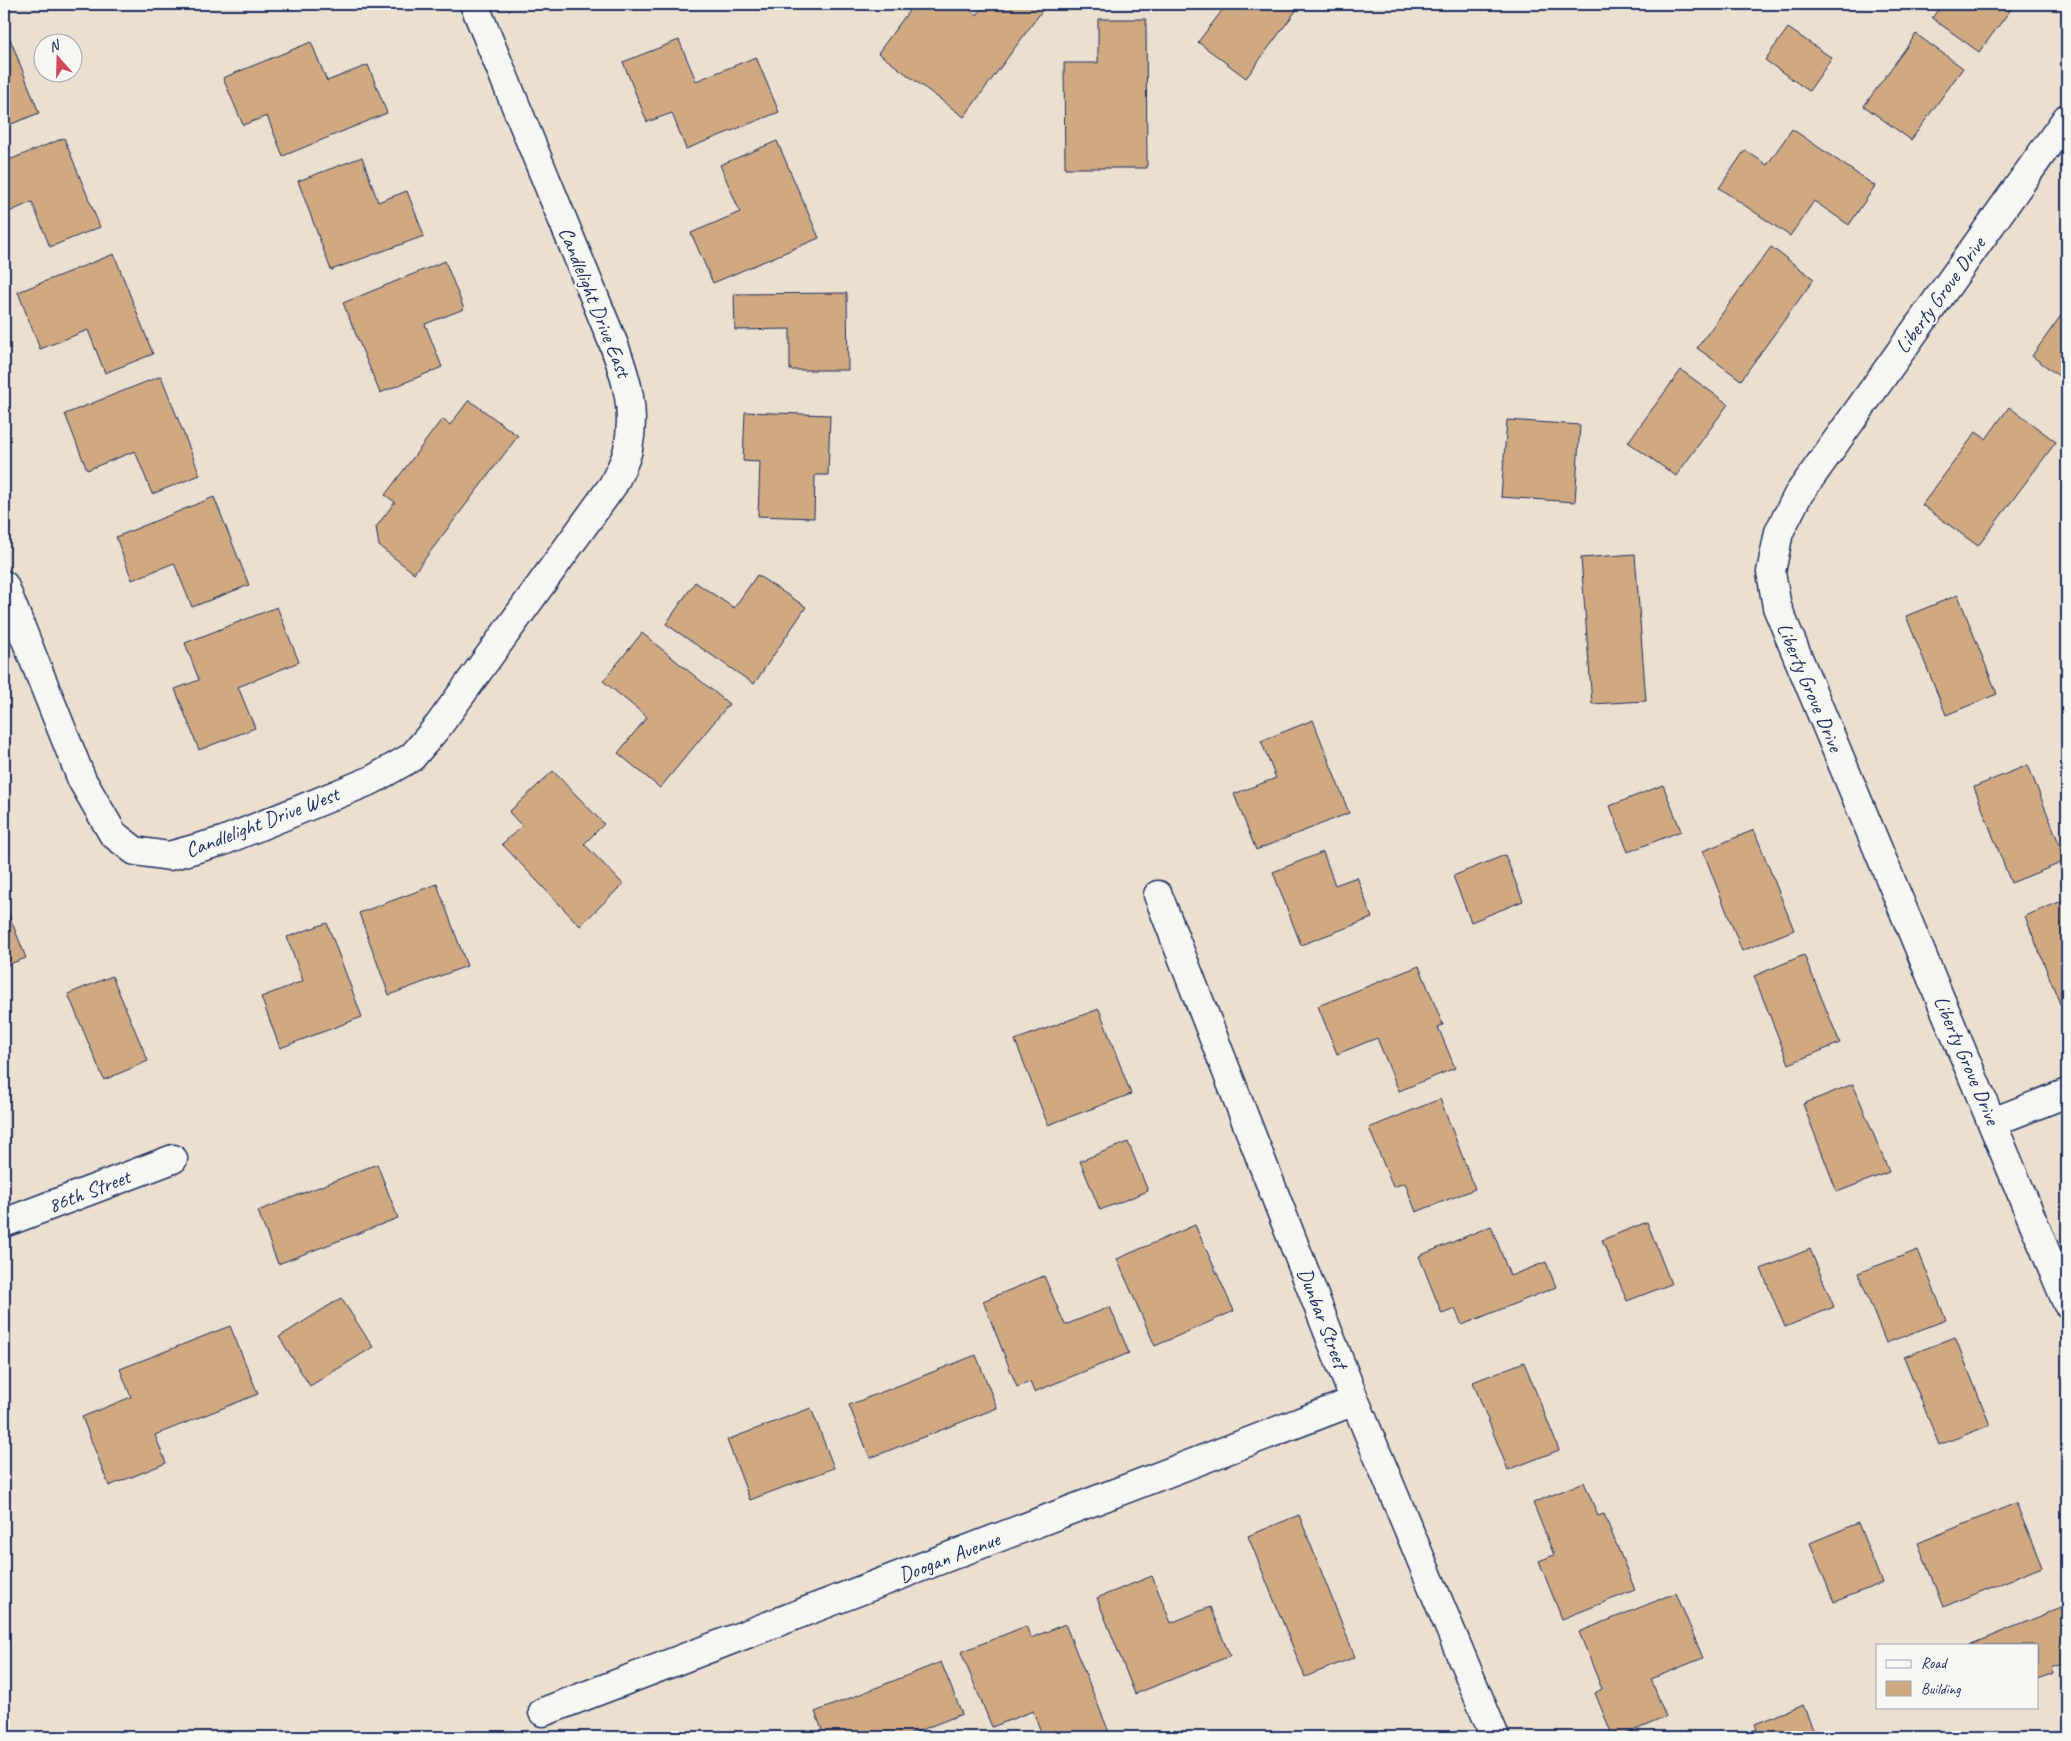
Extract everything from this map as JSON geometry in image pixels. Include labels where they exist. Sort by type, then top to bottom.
[{"type":"street","name":"Candlelight Drive East","points":[[412,757],[439,725],[613,485],[628,450],[630,416],[628,384],[474,4]]},
{"type":"street","name":"Liberty Grove Drive","points":[[2067,118],[1798,495],[1779,532],[1771,572],[1777,607],[2067,1303]]},
{"type":"street","name":"Candlelight Drive West","points":[[4,585],[82,780],[113,834],[135,852],[169,856],[223,841],[372,780],[412,757]]},
{"type":"street","name":"Dunbar Street","points":[[1158,895],[1355,1401],[1495,1737]]},
{"type":"street","points":[[1993,1122],[2067,1093]]},
{"type":"street","name":"86th Street","points":[[4,1223],[173,1158]]},
{"type":"street","name":"Doogan Avenue","points":[[543,1712],[1355,1401]]},
{"type":"building","points":[[914,4],[961,4],[977,15],[985,4],[1047,4],[964,117],[878,53]]},
{"type":"building","points":[[1227,4],[1301,4],[1246,78],[1198,42]]},
{"type":"building","points":[[1942,4],[2015,4],[1979,52],[1932,18]]},
{"type":"building","points":[[1098,19],[1146,19],[1147,168],[1065,168],[1064,63],[1098,63]]},
{"type":"building","points":[[4,23],[39,113],[4,127]]},
{"type":"building","points":[[1788,28],[1832,58],[1809,91],[1765,60]]},
{"type":"building","points":[[1916,34],[1963,68],[1911,140],[1864,106]]},
{"type":"building","points":[[679,40],[696,81],[756,57],[779,112],[686,149],[672,113],[647,122],[623,62]]},
{"type":"building","points":[[311,42],[327,81],[368,65],[387,113],[283,156],[267,116],[243,125],[223,78]]},
{"type":"building","points":[[1792,129],[1875,186],[1849,225],[1814,201],[1790,236],[1719,188],[1745,150],[1767,165]]},
{"type":"building","points":[[64,138],[100,227],[50,247],[32,202],[4,214],[4,162]]},
{"type":"building","points":[[777,141],[819,238],[713,283],[691,233],[740,212],[720,165]]},
{"type":"building","points":[[362,157],[378,202],[407,191],[424,236],[331,270],[298,181]]},
{"type":"building","points":[[1771,247],[1814,279],[1741,380],[1697,348]]},
{"type":"building","points":[[114,254],[153,354],[105,373],[88,330],[40,349],[18,292]]},
{"type":"building","points":[[445,261],[464,309],[425,324],[442,367],[380,393],[343,303]]},
{"type":"building","points":[[847,293],[848,370],[790,370],[790,329],[735,330],[734,294]]},
{"type":"building","points":[[2067,307],[2067,382],[2032,356]]},
{"type":"building","points":[[1681,370],[1728,404],[1676,476],[1628,442]]},
{"type":"building","points":[[161,376],[200,475],[152,494],[135,451],[87,470],[65,414]]},
{"type":"building","points":[[469,400],[518,436],[414,573],[379,546],[376,527],[395,502],[385,495],[442,419],[450,425]]},
{"type":"building","points":[[2009,407],[2056,442],[1978,546],[1922,505],[1976,432],[1986,439]]},
{"type":"building","points":[[745,412],[830,415],[828,475],[815,475],[814,518],[758,516],[760,462],[743,461]]},
{"type":"building","points":[[1507,420],[1580,425],[1575,502],[1501,497]]},
{"type":"building","points":[[214,497],[249,585],[192,607],[174,563],[132,580],[116,537]]},
{"type":"building","points":[[1635,554],[1646,701],[1592,704],[1581,558]]},
{"type":"building","points":[[757,575],[806,607],[754,684],[666,624],[695,582],[734,608]]},
{"type":"building","points":[[1958,595],[1997,694],[1946,715],[1906,616]]},
{"type":"building","points":[[277,607],[299,662],[238,687],[255,728],[199,750],[175,689],[199,680],[185,643]]},
{"type":"building","points":[[642,633],[729,704],[660,788],[618,753],[647,717],[603,681]]},
{"type":"building","points":[[1313,720],[1349,813],[1256,850],[1234,794],[1276,778],[1261,741]]},
{"type":"building","points":[[2028,765],[2066,861],[2011,883],[1974,787]]},
{"type":"building","points":[[553,771],[604,824],[584,844],[623,884],[580,926],[502,844],[522,826],[509,812]]},
{"type":"building","points":[[1663,785],[1681,831],[1628,852],[1610,806]]},
{"type":"building","points":[[1754,830],[1794,930],[1742,951],[1703,851]]},
{"type":"building","points":[[1323,852],[1335,885],[1357,877],[1372,918],[1301,945],[1273,872]]},
{"type":"building","points":[[1505,855],[1523,901],[1471,922],[1453,876]]},
{"type":"building","points":[[437,884],[467,966],[389,995],[359,913]]},
{"type":"building","points":[[2067,899],[2067,1001],[2060,1004],[2025,916]]},
{"type":"building","points":[[4,902],[26,958],[4,966]]},
{"type":"building","points":[[327,923],[362,1017],[280,1048],[261,997],[303,981],[287,937]]},
{"type":"building","points":[[1804,955],[1840,1043],[1789,1064],[1754,976]]},
{"type":"building","points":[[1419,966],[1443,1025],[1438,1027],[1455,1068],[1399,1091],[1377,1038],[1337,1054],[1318,1006]]},
{"type":"building","points":[[112,976],[148,1061],[104,1080],[68,994]]},
{"type":"building","points":[[1099,1009],[1131,1094],[1048,1125],[1015,1040]]},
{"type":"building","points":[[1853,1084],[1889,1172],[1837,1192],[1803,1104]]},
{"type":"building","points":[[1440,1099],[1475,1189],[1416,1212],[1405,1183],[1393,1187],[1369,1128]]},
{"type":"building","points":[[1128,1142],[1148,1191],[1100,1210],[1080,1161]]},
{"type":"building","points":[[377,1164],[398,1218],[278,1264],[258,1211]]},
{"type":"building","points":[[1647,1222],[1671,1284],[1627,1301],[1602,1240]]},
{"type":"building","points":[[1195,1225],[1234,1311],[1155,1346],[1117,1259]]},
{"type":"building","points":[[1491,1226],[1510,1276],[1546,1262],[1556,1287],[1462,1325],[1455,1309],[1442,1314],[1419,1256]]},
{"type":"building","points":[[1810,1249],[1834,1307],[1785,1327],[1761,1269]]},
{"type":"building","points":[[1918,1250],[1946,1320],[1886,1343],[1858,1273]]},
{"type":"building","points":[[1044,1276],[1065,1325],[1110,1307],[1129,1353],[1034,1392],[1030,1382],[1017,1387],[983,1301]]},
{"type":"building","points":[[341,1298],[373,1347],[310,1386],[279,1337]]},
{"type":"building","points":[[230,1326],[258,1394],[155,1435],[166,1463],[109,1486],[82,1417],[131,1397],[120,1369]]},
{"type":"building","points":[[1955,1337],[1990,1425],[1939,1445],[1904,1357]]},
{"type":"building","points":[[976,1355],[997,1408],[870,1458],[849,1405]]},
{"type":"building","points":[[1524,1362],[1559,1450],[1508,1470],[1473,1382]]},
{"type":"building","points":[[811,1408],[834,1468],[750,1500],[727,1440]]},
{"type":"building","points":[[1584,1482],[1598,1516],[1604,1514],[1635,1590],[1562,1619],[1539,1561],[1554,1555],[1533,1503]]},
{"type":"building","points":[[2016,1503],[2042,1567],[1943,1607],[1918,1543]]},
{"type":"building","points":[[1299,1515],[1355,1657],[1305,1677],[1248,1536]]},
{"type":"building","points":[[1858,1523],[1882,1583],[1834,1602],[1810,1543]]},
{"type":"building","points":[[1152,1576],[1171,1623],[1210,1607],[1230,1656],[1135,1694],[1097,1598]]},
{"type":"building","points":[[1676,1593],[1703,1658],[1651,1679],[1666,1717],[1619,1737],[1613,1737],[1595,1693],[1602,1689],[1579,1632]]},
{"type":"building","points":[[2063,1607],[2067,1618],[2067,1662],[2052,1668],[2054,1674],[2038,1680],[2038,1644],[1971,1644]]},
{"type":"building","points":[[1065,1624],[1111,1737],[1043,1737],[1033,1711],[992,1727],[961,1652],[1026,1626],[1031,1638]]},
{"type":"building","points":[[941,1662],[962,1714],[903,1737],[825,1737],[815,1712]]},
{"type":"building","points":[[1803,1705],[1816,1737],[1735,1737],[1757,1729],[1755,1724]]}]
